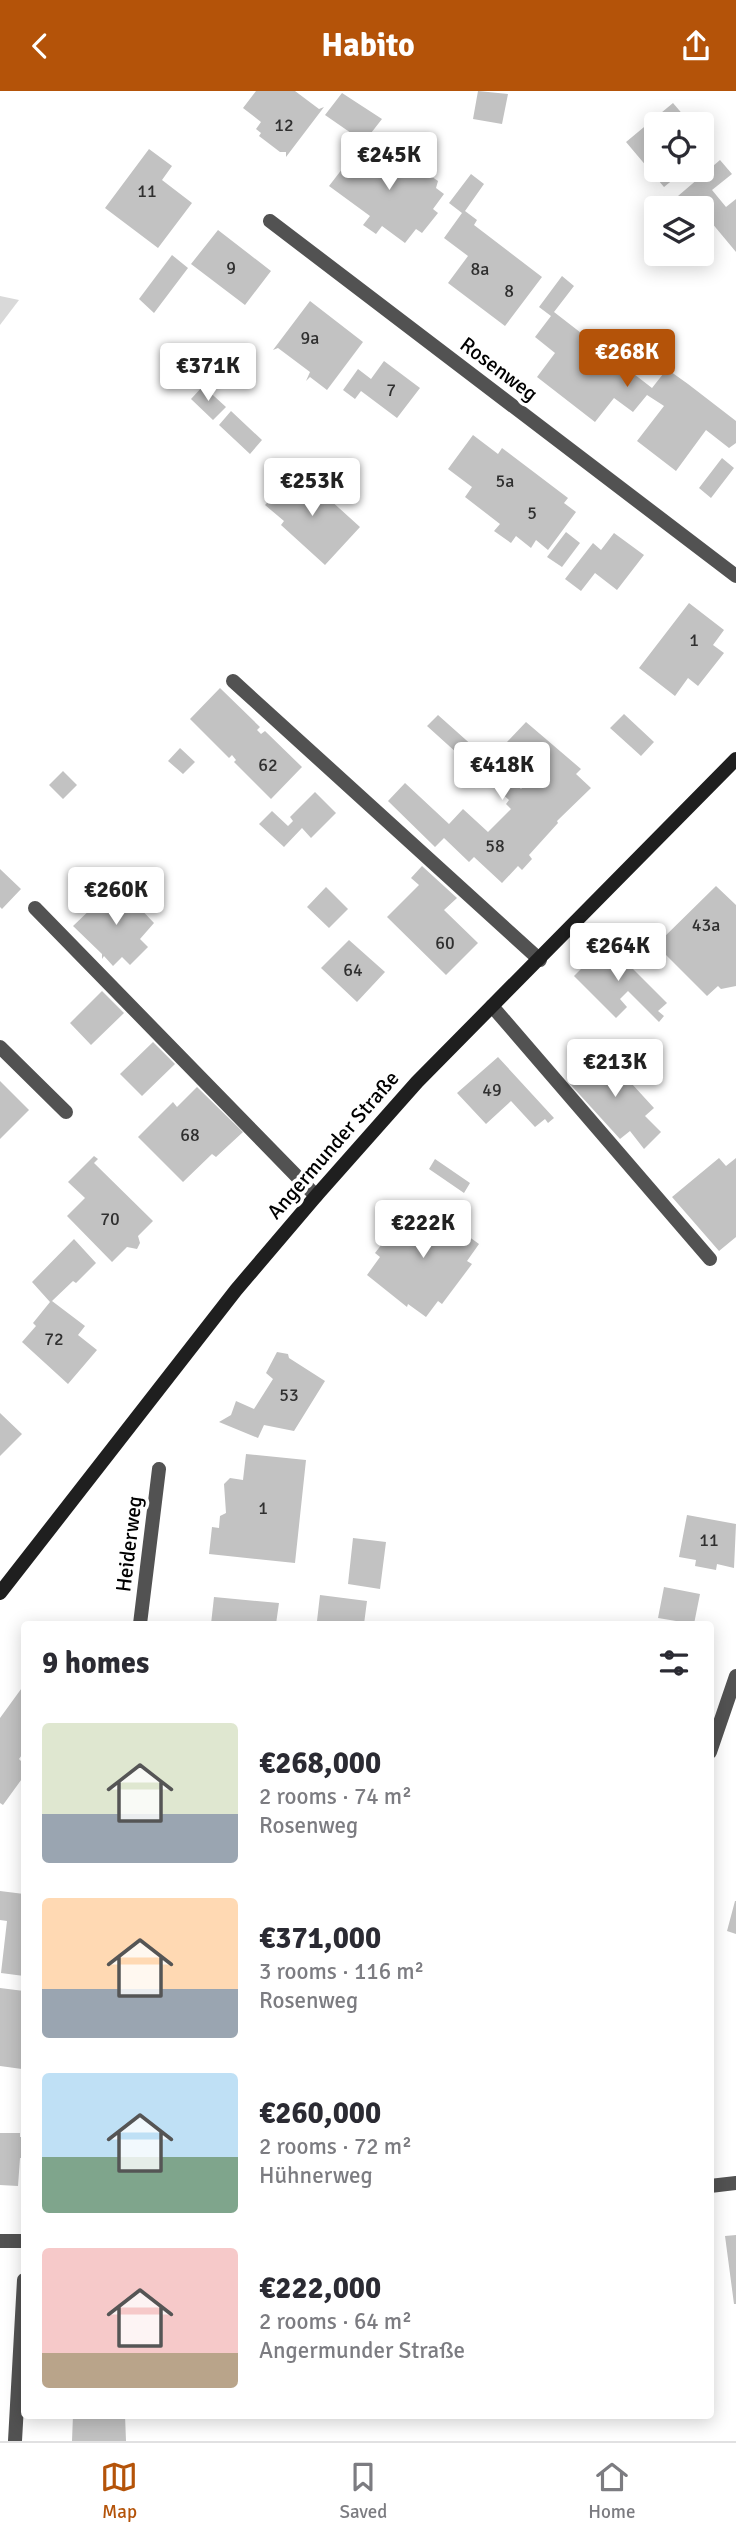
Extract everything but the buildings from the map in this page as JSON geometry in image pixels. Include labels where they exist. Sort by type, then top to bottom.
[{"type":"main road","name":"Angermunder Straße","points":[[0,1593],[236,1290],[316,1196],[417,1082],[736,759]]},
{"type":"street","name":"Rosenweg","points":[[270,221],[736,576]]},
{"type":"street","points":[[233,681],[540,960]]},
{"type":"street","points":[[35,908],[316,1196]]},
{"type":"street","points":[[492,1006],[710,1259]]},
{"type":"street","points":[[0,1047],[66,1112]]},
{"type":"street","name":"Heiderweg","points":[[140,1621],[159,1469]]},
{"type":"street","points":[[714,1738],[736,1676]]},
{"type":"street","points":[[714,2186],[736,2183]]},
{"type":"street","points":[[0,2241],[21,2241]]},
{"type":"street","points":[[15,2441],[21,2334]]},
{"type":"shaded area","points":[[0,296],[19,300],[0,325]]}]
